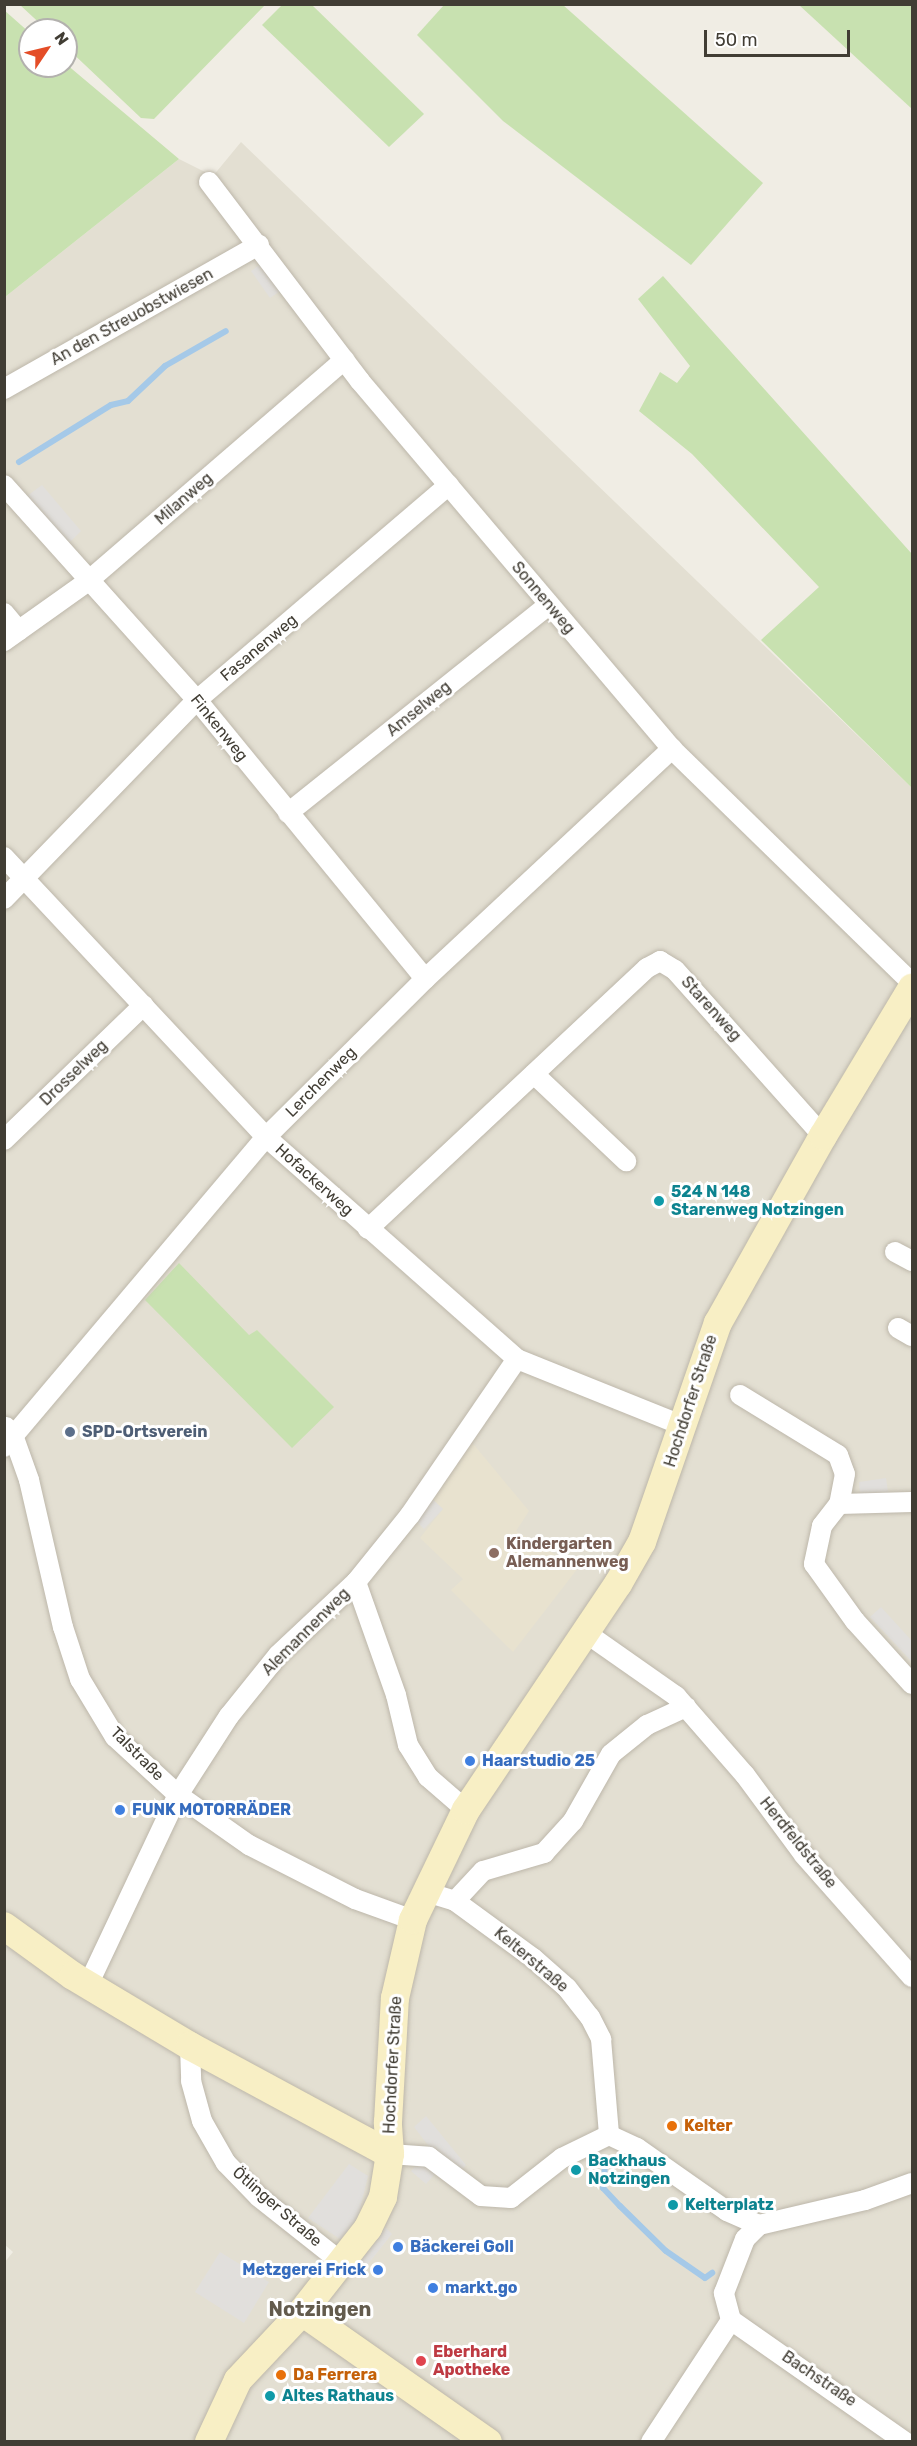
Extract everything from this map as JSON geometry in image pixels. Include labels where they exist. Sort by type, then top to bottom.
[{"type":"main road","name":"Hochdorfer Straße","points":[[390,2154],[388,2122],[395,1998],[413,1920],[466,1810],[586,1633],[642,1542],[718,1323],[822,1136],[912,988]]},
{"type":"main road","points":[[4,1926],[88,1985],[190,2046],[390,2154],[383,2197],[368,2228],[302,2312],[238,2380],[208,2442]]},
{"type":"main road","points":[[302,2312],[488,2442]]},
{"type":"street","name":"Sonnenweg","points":[[209,182],[344,360],[672,749],[912,982]]},
{"type":"street","name":"An den Streuobstwiesen","points":[[4,388],[259,245]]},
{"type":"street","name":"Milanweg","points":[[4,613],[12,636],[87,582],[344,360]]},
{"type":"street","name":"Finkenweg","points":[[4,485],[87,582],[197,700],[425,979]]},
{"type":"street","name":"Fasanenweg","points":[[4,899],[26,879],[197,700],[449,485]]},
{"type":"street","name":"Amselweg","points":[[288,813],[549,605]]},
{"type":"street","name":"Lerchenweg","points":[[7,1436],[266,1137],[425,979],[672,749]]},
{"type":"street","name":"Hofackerweg","points":[[4,857],[266,1137],[517,1359],[681,1425]]},
{"type":"street","name":"Starenweg","points":[[368,1229],[647,968],[660,961],[675,970],[822,1136]]},
{"type":"street","name":"Drosselweg","points":[[4,1140],[144,1005]]},
{"type":"street","points":[[534,1074],[626,1161]]},
{"type":"street","name":"Alemannenweg","points":[[88,1985],[178,1796],[229,1716],[278,1655],[356,1582],[410,1515],[517,1359]]},
{"type":"street","points":[[740,1395],[838,1455],[845,1473],[839,1504],[822,1526],[814,1564],[855,1621],[912,1684]]},
{"type":"street","name":"Talstraße","points":[[7,1436],[29,1480],[63,1627],[80,1679],[115,1737],[178,1796],[249,1845],[355,1899],[413,1920]]},
{"type":"street","points":[[839,1504],[912,1502]]},
{"type":"street","points":[[356,1582],[396,1695],[408,1745],[428,1777],[466,1810]]},
{"type":"street","name":"Herdfeldstraße","points":[[586,1633],[662,1683],[686,1707],[745,1775],[804,1855],[912,1977]]},
{"type":"street","points":[[455,1900],[483,1871],[544,1853],[573,1821],[611,1754],[647,1725],[686,1707]]},
{"type":"street","name":"Kelterstraße","points":[[426,1892],[455,1900],[533,1958],[567,1988],[590,2017],[601,2039],[609,2134]]},
{"type":"street","name":"Ötlinger Straße","points":[[190,2046],[191,2081],[202,2121],[226,2163],[259,2197],[341,2262]]},
{"type":"street","points":[[609,2134],[636,2148],[727,2211],[759,2226]]},
{"type":"street","name":"Hochdorfer Straße","points":[[390,2154],[429,2157],[481,2196],[511,2198],[562,2158],[609,2134]]},
{"type":"street","points":[[651,2442],[732,2320],[724,2293],[745,2239],[759,2226],[865,2200],[912,2183]]},
{"type":"street","name":"Bachstraße","points":[[732,2320],[905,2442]]},
{"type":"shaded area","points":[[241,142],[912,788],[912,2441],[5,2441],[4,2263],[13,2252],[4,2244],[5,297],[179,159],[213,176]]},
{"type":"shaded area","points":[[269,258],[289,285],[270,298],[251,271]]},
{"type":"shaded area","points":[[42,485],[81,531],[61,551],[19,502]]},
{"type":"shaded area","name":"Kindergarten Alemannenweg","points":[[465,1434],[529,1511],[516,1531],[578,1568],[513,1652],[451,1590],[463,1579],[420,1538],[443,1509],[425,1492]]},
{"type":"shaded area","points":[[886,1478],[888,1492],[860,1496],[859,1482]]},
{"type":"shaded area","points":[[425,1492],[443,1509],[424,1529],[410,1515]]},
{"type":"shaded area","points":[[881,1607],[912,1641],[912,1662],[870,1617]]},
{"type":"shaded area","points":[[426,2116],[466,2165],[453,2178],[464,2188],[459,2193],[436,2173],[426,2184],[411,2171],[431,2149],[414,2127]]},
{"type":"shaded area","points":[[349,2164],[368,2176],[357,2221],[343,2241],[308,2218]]},
{"type":"shaded area","points":[[385,2227],[392,2234],[364,2269],[356,2263]]},
{"type":"shaded area","points":[[220,2252],[269,2282],[244,2323],[195,2292]]},
{"type":"green space","points":[[20,5],[265,5],[154,119],[141,118],[78,58],[78,18],[34,18]]},
{"type":"green space","points":[[282,5],[312,5],[424,114],[389,147],[262,25]]},
{"type":"green space","points":[[444,5],[563,5],[763,183],[691,265],[503,121],[417,35]]},
{"type":"green space","points":[[799,5],[912,5],[912,109]]},
{"type":"green space","points":[[4,10],[18,22],[18,78],[78,78],[78,74],[179,159],[5,297]]},
{"type":"green space","points":[[663,276],[912,554],[912,788],[761,640],[819,587],[692,454],[639,411],[660,372],[677,383],[690,366],[638,299]]},
{"type":"green space","points":[[179,1263],[249,1335],[257,1330],[334,1407],[292,1448],[145,1300]]},
{"type":"waterway","points":[[19,462],[111,405],[128,401],[165,366],[226,331]]},
{"type":"waterway","points":[[605,2165],[603,2188],[620,2206],[666,2251],[705,2278],[712,2273]]},
{"type":"place","name":"524 N 148 Starenweg Notzingen","points":[[659,1201]]},
{"type":"place","name":"SPD-Ortsverein","points":[[70,1432]]},
{"type":"place","name":"Kindergarten Alemannenweg","points":[[494,1553]]},
{"type":"place","name":"Haarstudio 25","points":[[470,1761]]},
{"type":"place","name":"FUNK MOTORRÄDER","points":[[120,1810]]},
{"type":"place","name":"Kelter","points":[[672,2126]]},
{"type":"place","name":"Backhaus Notzingen","points":[[576,2170]]},
{"type":"place","name":"Kelterplatz","points":[[673,2205]]},
{"type":"place","name":"Bäckerei Goll","points":[[398,2247]]},
{"type":"place","name":"Metzgerei Frick","points":[[378,2270]]},
{"type":"place","name":"markt.go","points":[[433,2288]]},
{"type":"place","name":"Eberhard Apotheke","points":[[421,2361]]},
{"type":"place","name":"Da Ferrera","points":[[281,2375]]},
{"type":"place","name":"Altes Rathaus","points":[[270,2396]]},
{"type":"district","name":"Notzingen","points":[[320,2309]]}]
